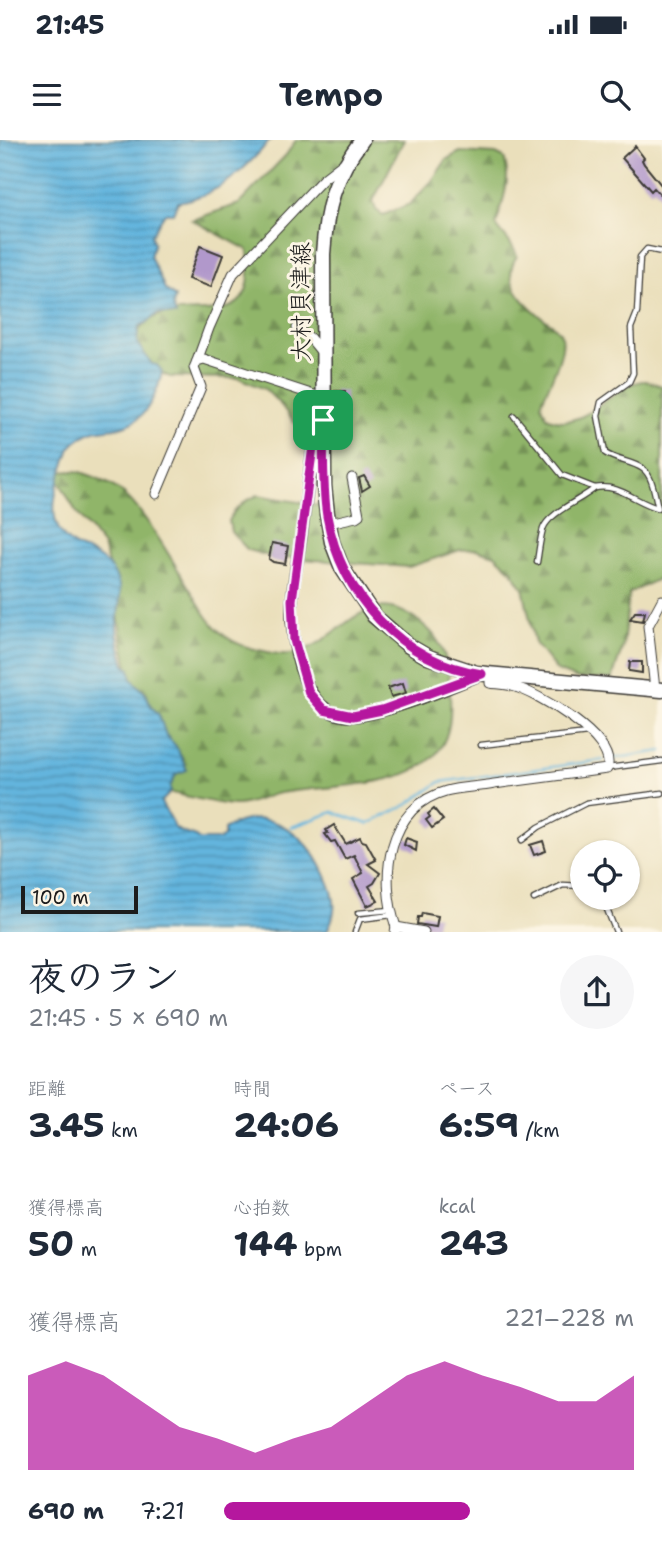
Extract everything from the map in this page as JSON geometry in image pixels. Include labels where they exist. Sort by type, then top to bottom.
[{"type":"main road","name":"大村貝津線","points":[[362,140],[346,161],[334,190],[325,224],[324,486],[328,523],[342,568],[374,617],[409,646],[448,666],[486,675],[658,690]]},
{"type":"street","points":[[156,494],[201,387],[194,368],[233,274],[323,178],[346,161]]},
{"type":"street","points":[[297,328],[310,338],[324,356]]},
{"type":"street","points":[[197,361],[204,359],[323,398]]},
{"type":"street","points":[[323,420],[315,432],[292,600],[294,640],[309,693],[324,710],[353,716],[382,710],[486,675],[490,683],[513,686],[557,707],[589,733],[606,752],[609,762],[607,769],[445,791],[414,810],[395,839],[389,859],[387,881],[396,929],[424,932]]},
{"type":"street","points":[[328,523],[359,515],[352,478]]},
{"type":"street","points":[[658,690],[648,626],[662,600]]},
{"type":"lane","points":[[660,508],[644,470],[605,453],[598,416],[601,402],[629,382],[633,373],[631,328],[637,313],[640,257],[647,249],[662,252]]},
{"type":"lane","points":[[514,416],[562,475],[595,488],[612,488],[660,508]]},
{"type":"lane","points":[[537,562],[543,528],[549,519],[595,488]]},
{"type":"lane","points":[[481,745],[589,733]]},
{"type":"lane","points":[[607,769],[662,761]]},
{"type":"lane","points":[[522,840],[539,827],[586,803],[662,793]]},
{"type":"lane","points":[[534,899],[563,885],[570,885]]},
{"type":"lane","points":[[607,910],[616,932]]},
{"type":"lane","points":[[358,913],[391,913]]},
{"type":"lane","points":[[355,932],[360,919],[391,913]]},
{"type":"green space","points":[[296,140],[404,140],[373,201],[376,210],[383,215],[410,204],[431,182],[447,159],[460,152],[496,154],[504,158],[507,183],[496,225],[517,256],[511,273],[512,281],[526,303],[556,327],[562,337],[559,361],[541,404],[547,417],[561,421],[587,414],[634,383],[646,381],[662,386],[662,577],[629,593],[623,646],[612,679],[577,679],[557,671],[535,643],[523,588],[511,570],[495,555],[476,549],[460,550],[409,567],[314,560],[269,556],[248,550],[231,532],[229,521],[234,512],[258,495],[316,505],[324,503],[330,491],[313,446],[265,389],[239,378],[170,377],[152,369],[134,341],[143,325],[156,316],[223,309],[236,304],[245,293],[249,277],[248,250],[192,220],[239,204],[286,155]]},
{"type":"green space","points":[[77,471],[110,484],[129,499],[159,539],[211,622],[220,632],[237,643],[272,653],[295,653],[328,637],[356,616],[371,609],[387,607],[405,613],[426,627],[442,649],[449,676],[449,723],[439,750],[426,763],[388,779],[366,784],[280,793],[240,805],[172,793],[158,774],[137,709],[114,586],[103,546],[75,510],[54,472]]},
{"type":"water","points":[[0,140],[270,140],[251,162],[230,180],[206,194],[178,202],[173,213],[165,213],[151,235],[154,244],[150,256],[165,289],[175,297],[173,306],[176,315],[158,313],[139,326],[137,343],[152,364],[162,371],[158,386],[152,401],[137,419],[122,426],[86,434],[70,448],[57,489],[55,517],[67,540],[104,562],[118,582],[120,595],[117,633],[125,665],[159,715],[166,735],[176,746],[187,770],[176,774],[170,787],[171,792],[161,802],[174,827],[199,840],[219,840],[224,836],[224,829],[256,819],[271,821],[297,835],[308,846],[329,883],[334,906],[327,931],[0,931]]},
{"type":"building","points":[[635,146],[644,158],[644,164],[662,186],[662,197],[654,188],[651,191],[622,158]]},
{"type":"building","points":[[200,246],[223,255],[211,287],[188,279]]},
{"type":"building","points":[[335,391],[345,391],[345,403],[335,403]]},
{"type":"building","points":[[364,476],[370,486],[362,491],[359,478]]},
{"type":"building","points":[[272,543],[288,546],[285,564],[269,559]]},
{"type":"building","points":[[635,612],[645,612],[643,621],[630,619]]},
{"type":"building","points":[[630,662],[642,662],[642,673],[629,671]]},
{"type":"building","points":[[403,683],[406,693],[391,697],[388,688]]},
{"type":"building","points":[[434,809],[443,820],[432,828],[426,820]]},
{"type":"building","points":[[334,825],[346,844],[360,837],[366,842],[376,860],[368,864],[380,873],[369,886],[378,901],[367,906],[353,879],[363,873],[354,855],[345,859],[335,841],[331,842],[325,834],[328,833],[326,830]]},
{"type":"building","points":[[406,838],[417,842],[416,851],[404,845]]},
{"type":"building","points":[[543,841],[546,851],[534,855],[530,845]]},
{"type":"building","points":[[422,913],[438,916],[436,927],[417,924]]},
{"type":"waterway","points":[[610,759],[662,751]]},
{"type":"waterway","points":[[292,827],[333,812],[368,824],[407,805],[440,782],[603,760]]},
{"type":"route","points":[[323,420],[324,486],[328,523],[342,568],[359,597],[374,617],[409,646],[448,666],[482,674],[382,710],[353,716],[324,710],[309,693],[294,640],[292,600],[315,432],[323,420]]}]
